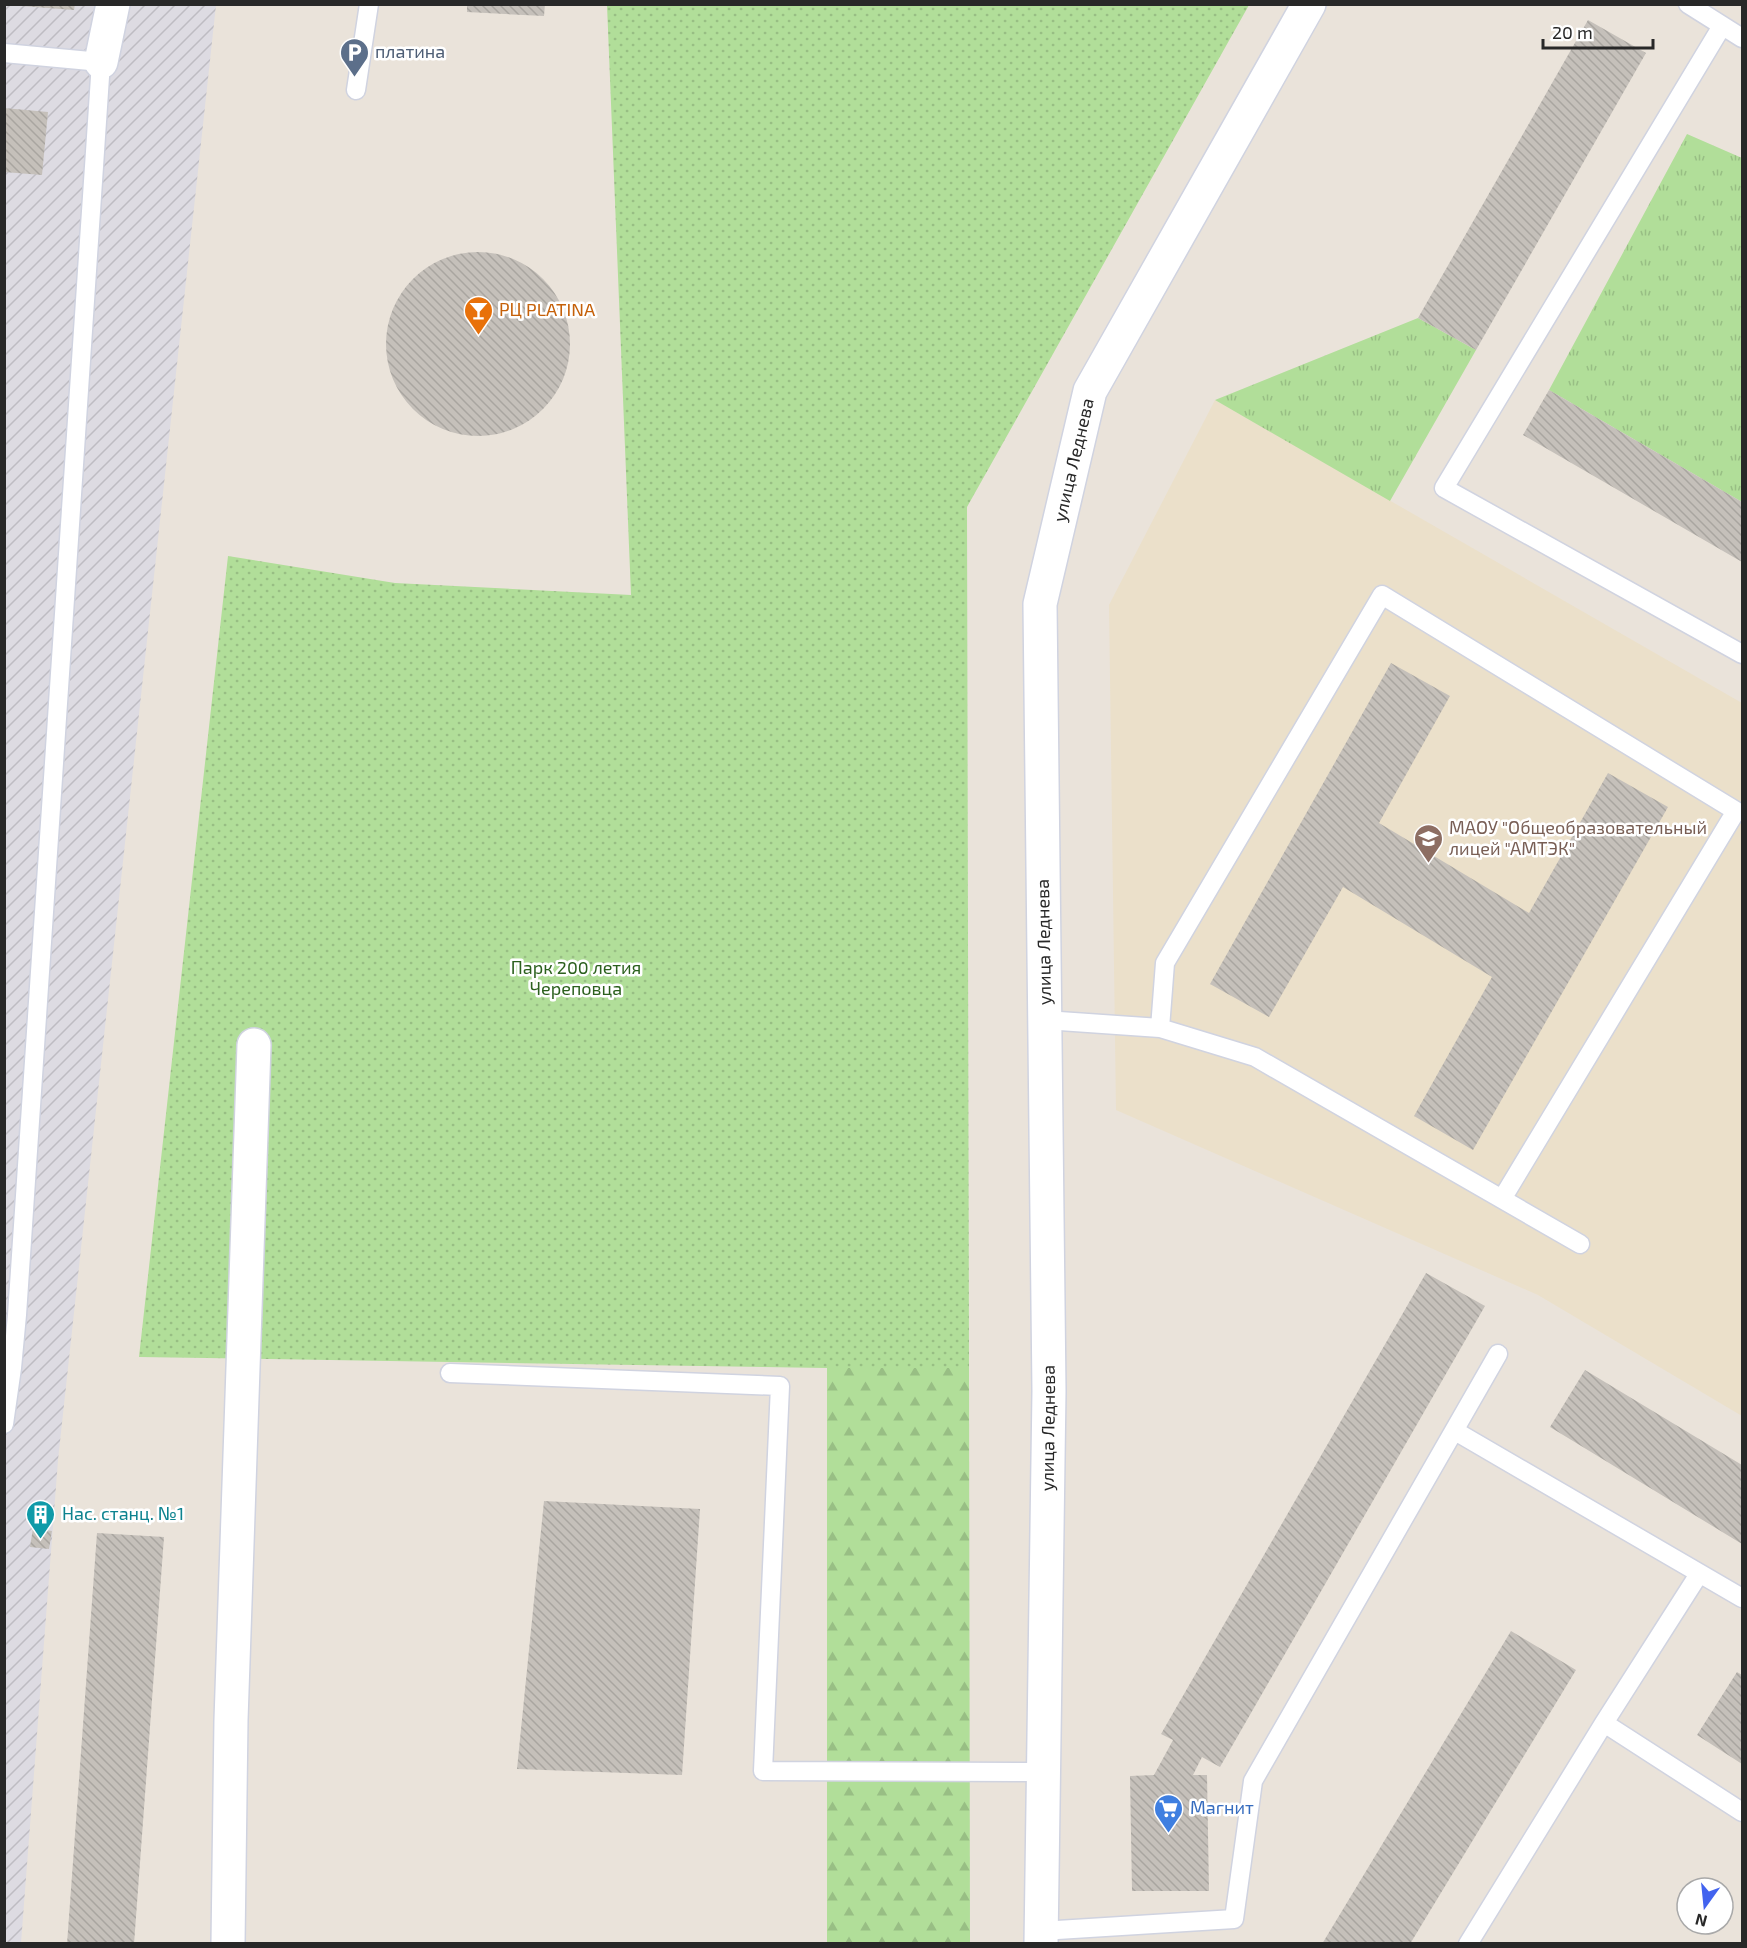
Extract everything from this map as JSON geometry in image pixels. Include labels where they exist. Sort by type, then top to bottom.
[{"type":"street","points":[[101,62],[113,4]]},
{"type":"street","name":"улица Леднева","points":[[1041,1937],[1049,1391],[1040,604],[1090,391],[1309,4]]},
{"type":"street","points":[[228,1944],[231,1720],[254,1045]]},
{"type":"lane","points":[[356,90],[369,4]]},
{"type":"lane","points":[[1688,4],[1743,38]]},
{"type":"lane","points":[[1722,26],[1444,488],[1743,654]]},
{"type":"lane","points":[[4,53],[101,62],[17,1315],[4,1424]]},
{"type":"lane","points":[[1160,1028],[1165,963],[1382,595],[1736,811],[1502,1199]]},
{"type":"lane","points":[[1045,1020],[1160,1028],[1255,1057],[1580,1244]]},
{"type":"lane","points":[[1041,1937],[1234,1919],[1253,1781],[1498,1354]]},
{"type":"lane","points":[[450,1373],[780,1386],[763,1771],[1044,1772]]},
{"type":"lane","points":[[1455,1431],[1743,1598]]},
{"type":"lane","points":[[1468,1944],[1699,1574]]},
{"type":"lane","points":[[1604,1723],[1743,1812]]},
{"type":"shaded area","points":[[5,5],[216,5],[58,1460],[21,1943],[5,1944]]},
{"type":"shaded area","name":"МАОУ \"Общеобразовательный лицей \"АМТЭК\"","points":[[1215,400],[1742,703],[1742,1416],[1538,1295],[1116,1110],[1109,605]]},
{"type":"green space","name":"Парк 200 летия Череповца","points":[[607,5],[1249,5],[967,507],[969,1368],[827,1368],[139,1357],[228,556],[395,583],[631,595]]},
{"type":"green space","points":[[1687,134],[1742,158],[1742,502],[1549,390]]},
{"type":"green space","points":[[1418,318],[1476,350],[1390,501],[1215,400]]},
{"type":"green space","points":[[827,1368],[969,1368],[970,1943],[827,1943]]},
{"type":"building","points":[[22,4],[75,4],[74,10],[22,6]]},
{"type":"building","points":[[467,4],[545,4],[544,16],[467,12]]},
{"type":"building","points":[[1588,20],[1646,53],[1476,350],[1418,318]]},
{"type":"building","points":[[4,108],[48,112],[42,175],[4,172]]},
{"type":"building","name":"РЦ PLATINA","points":[[478,252],[513,259],[543,279],[563,309],[570,344],[563,379],[543,409],[513,429],[478,436],[443,429],[413,409],[393,379],[386,344],[393,309],[413,279],[443,259]]},
{"type":"building","points":[[1549,390],[1742,502],[1742,562],[1523,435]]},
{"type":"building","points":[[1391,663],[1450,696],[1379,823],[1529,913],[1608,773],[1668,807],[1473,1150],[1414,1116],[1492,977],[1343,887],[1269,1017],[1210,984]]},
{"type":"building","points":[[1426,1273],[1485,1306],[1220,1767],[1202,1757],[1193,1775],[1207,1775],[1209,1891],[1132,1891],[1130,1776],[1154,1775],[1173,1740],[1161,1734]]},
{"type":"building","points":[[1585,1370],[1742,1465],[1742,1544],[1550,1427]]},
{"type":"building","points":[[544,1501],[700,1509],[682,1775],[517,1769]]},
{"type":"building","name":"Нас. станц. №1","points":[[33,1528],[52,1531],[49,1549],[30,1547]]},
{"type":"building","points":[[97,1533],[164,1537],[134,1944],[67,1944]]},
{"type":"building","points":[[1511,1631],[1576,1670],[1410,1944],[1322,1944]]},
{"type":"building","points":[[1737,1672],[1742,1675],[1742,1764],[1697,1735]]},
{"type":"place","name":"платина","points":[[354,78]]},
{"type":"place","name":"РЦ PLATINA","points":[[478,336]]},
{"type":"place","name":"МАОУ \"Общеобразовательный лицей \"АМТЭК\"","points":[[1428,864]]},
{"type":"place","name":"Нас. станц. №1","points":[[41,1540]]},
{"type":"place","name":"Магнит","points":[[1169,1834]]}]
